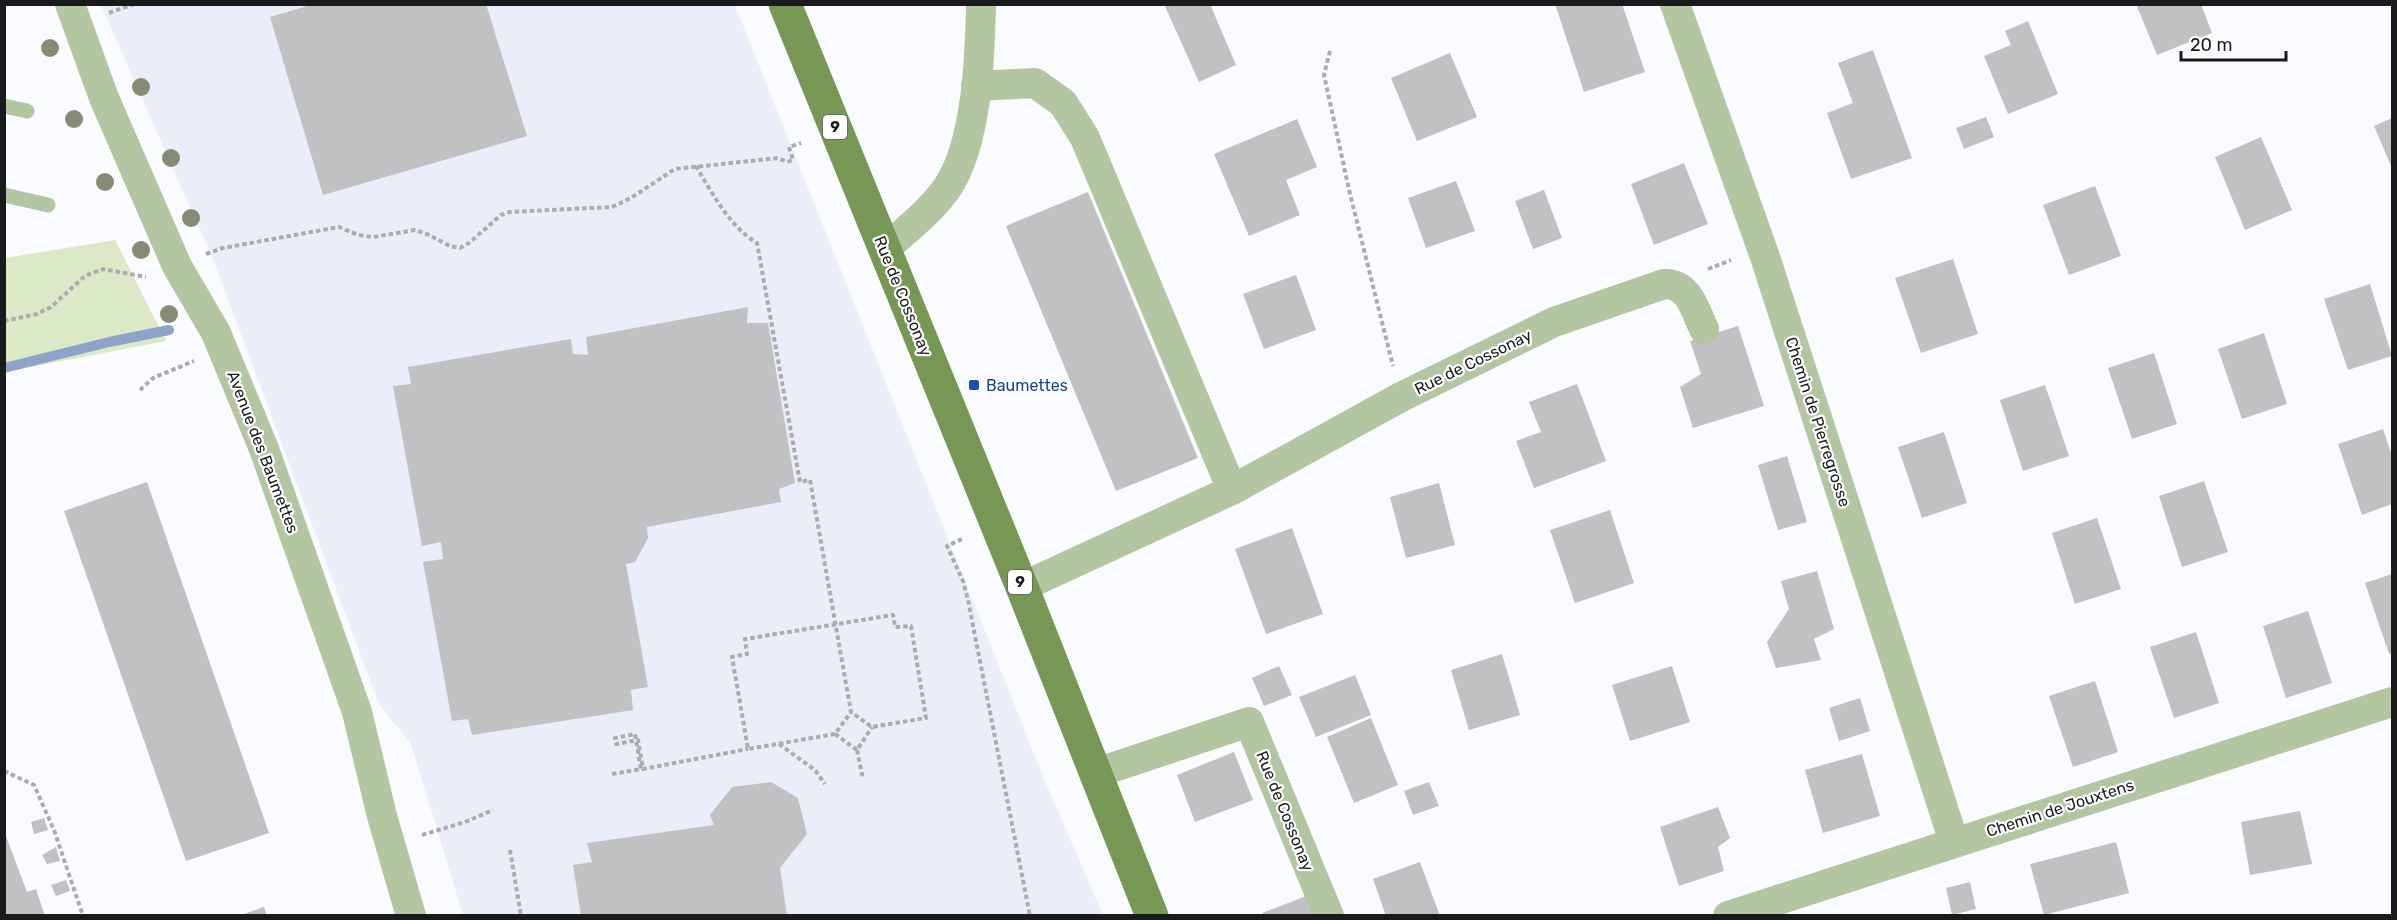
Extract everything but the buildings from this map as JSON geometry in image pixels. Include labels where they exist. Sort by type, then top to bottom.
[{"type":"main road","name":"Rue de Cossonay","points":[[785,4],[1022,587],[1152,915]]},
{"type":"street","name":"Avenue des Baumettes","points":[[70,4],[104,98],[177,266],[216,333],[272,470],[357,712],[382,816],[411,915]]},
{"type":"street","points":[[885,249],[926,213],[948,186],[966,146],[976,86],[981,4]]},
{"type":"street","name":"Chemin de Pierregrosse","points":[[1675,4],[1765,257],[1954,842]]},
{"type":"street","points":[[976,86],[1035,83],[1063,103],[1085,138],[1232,490]]},
{"type":"street","name":"Rue de Cossonay","points":[[1022,587],[1232,490],[1401,397],[1554,322],[1665,284],[1674,284],[1683,288],[1704,329]]},
{"type":"street","name":"Chemin de Jouxtens","points":[[1728,915],[2392,702]]},
{"type":"street","name":"Rue de Cossonay","points":[[1096,773],[1249,722],[1329,915]]},
{"type":"lane","points":[[4,106],[27,111]]},
{"type":"lane","points":[[4,195],[48,205]]},
{"type":"path","points":[[1330,51],[1324,75],[1350,194],[1401,397]]},
{"type":"path","points":[[4,321],[37,314],[51,307],[85,276],[103,269],[146,277],[223,248],[339,227],[358,236],[373,237],[415,230],[450,246],[460,248],[501,215],[510,212],[612,207],[631,198],[675,169],[778,158],[787,162],[793,160],[789,147],[801,143]]},
{"type":"path","points":[[696,166],[723,209],[746,236],[757,243],[800,482],[810,480],[836,624],[851,712],[872,727],[926,718],[911,626],[895,627],[893,615],[836,624],[745,639],[747,654],[732,657],[748,749]]},
{"type":"path","points":[[1701,272],[1737,258]]},
{"type":"path","points":[[140,390],[153,378],[195,361]]},
{"type":"path","points":[[962,539],[947,546],[963,581],[968,600],[1030,915]]},
{"type":"path","points":[[835,734],[851,712]]},
{"type":"path","points":[[857,750],[872,727]]},
{"type":"path","points":[[612,774],[640,769],[637,746],[635,734],[615,738],[616,744],[627,742],[638,740],[643,769],[835,734],[857,750],[863,779]]},
{"type":"path","points":[[778,743],[815,770],[825,784]]},
{"type":"path","points":[[4,771],[34,784],[54,830],[83,915]]},
{"type":"path","points":[[416,837],[465,822],[493,810]]},
{"type":"path","points":[[510,850],[521,915]]},
{"type":"shaded area","points":[[101,5],[735,5],[1044,779],[1103,915],[463,915],[411,744],[379,704],[213,259]]},
{"type":"green space","points":[[115,240],[166,341],[5,372],[5,258]]},
{"type":"waterway","points":[[4,368],[169,330]]},
{"type":"place","name":"Baumettes","points":[[974,385]]}]
